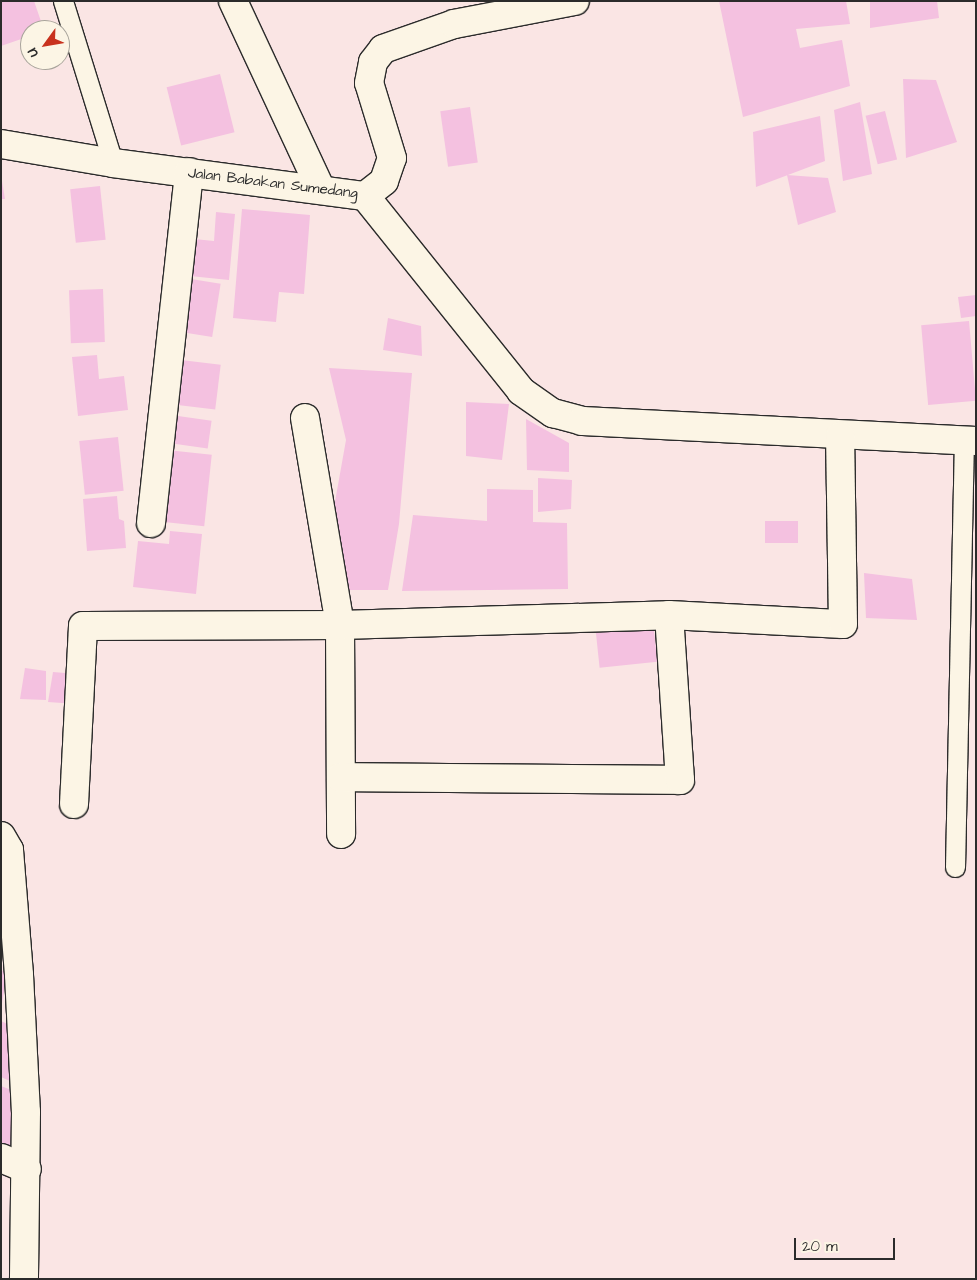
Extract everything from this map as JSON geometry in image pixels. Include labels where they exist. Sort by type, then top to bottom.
[{"type":"street","points":[[232,1],[321,190]]},
{"type":"street","name":"Jalan Babakan Sumedang","points":[[2,143],[113,163],[365,196],[384,181],[392,158],[369,83],[373,62],[383,49],[454,24],[574,1]]},
{"type":"street","points":[[151,523],[189,172]]},
{"type":"street","points":[[365,196],[521,391],[553,413],[582,421],[970,442]]},
{"type":"street","points":[[305,418],[340,626],[341,834]]},
{"type":"street","points":[[74,804],[83,626],[340,626],[669,614],[843,624],[840,436]]},
{"type":"street","points":[[341,777],[680,780],[669,614]]},
{"type":"street","points":[[1,836],[8,850],[19,975],[11,1024],[27,1169],[24,1279]]},
{"type":"street","points":[[1,1158],[27,1169]]},
{"type":"lane","points":[[63,1],[113,163]]},
{"type":"lane","points":[[955,867],[970,442]]},
{"type":"building","points":[[1,1],[34,1],[41,20],[20,20],[20,39],[1,46]]},
{"type":"building","points":[[719,1],[846,1],[850,24],[796,29],[800,48],[842,40],[850,86],[743,117]]},
{"type":"building","points":[[870,1],[937,1],[939,18],[870,28]]},
{"type":"building","points":[[220,74],[235,132],[181,146],[167,87]]},
{"type":"building","points":[[903,79],[936,80],[957,142],[906,158]]},
{"type":"building","points":[[860,102],[872,174],[843,181],[834,110]]},
{"type":"building","points":[[470,107],[478,162],[448,167],[440,111]]},
{"type":"building","points":[[885,111],[897,160],[878,164],[866,116]]},
{"type":"building","points":[[820,116],[825,161],[756,187],[753,132]]},
{"type":"building","points":[[1,175],[5,199],[1,199]]},
{"type":"building","points":[[787,175],[828,178],[836,212],[798,225]]},
{"type":"building","points":[[100,186],[106,240],[76,243],[70,189]]},
{"type":"building","points":[[242,209],[310,215],[304,294],[279,292],[276,322],[233,318]]},
{"type":"building","points":[[216,212],[235,214],[229,280],[180,275],[184,238],[214,241]]},
{"type":"building","points":[[191,279],[221,284],[212,337],[183,332]]},
{"type":"building","points":[[103,289],[105,342],[71,343],[69,290]]},
{"type":"building","points":[[976,295],[976,316],[961,318],[958,297]]},
{"type":"building","points":[[388,318],[421,326],[422,356],[383,350]]},
{"type":"building","points":[[969,321],[976,401],[928,405],[921,325]]},
{"type":"building","points":[[97,355],[99,379],[124,376],[128,410],[78,416],[72,357]]},
{"type":"building","points":[[181,360],[221,365],[215,410],[176,405]]},
{"type":"building","points":[[329,368],[412,373],[399,524],[388,590],[342,590],[333,513],[346,440]]},
{"type":"building","points":[[466,402],[509,404],[502,460],[466,456]]},
{"type":"building","points":[[171,415],[212,421],[208,448],[167,443]]},
{"type":"building","points":[[526,419],[569,443],[569,472],[527,470]]},
{"type":"building","points":[[118,437],[124,491],[85,495],[79,441]]},
{"type":"building","points":[[167,450],[212,455],[204,526],[159,522]]},
{"type":"building","points":[[538,478],[572,480],[571,509],[538,512]]},
{"type":"building","points":[[487,489],[533,490],[533,522],[567,523],[568,589],[402,591],[413,515],[487,521]]},
{"type":"building","points":[[117,496],[119,519],[124,521],[126,548],[87,551],[83,499]]},
{"type":"building","points":[[765,521],[798,521],[798,543],[765,543]]},
{"type":"building","points":[[170,531],[202,534],[196,594],[133,587],[138,541],[169,544]]},
{"type":"building","points":[[864,573],[912,579],[917,620],[866,618]]},
{"type":"building","points":[[653,621],[657,662],[600,668],[595,627]]},
{"type":"building","points":[[25,668],[46,671],[46,700],[20,699]]},
{"type":"building","points":[[53,672],[77,674],[76,704],[48,702]]},
{"type":"building","points":[[1,970],[7,973],[2,1003],[1,1003]]},
{"type":"building","points":[[1,1021],[18,1029],[10,1081],[1,1077]]},
{"type":"building","points":[[1,1086],[19,1093],[16,1149],[1,1144]]}]
